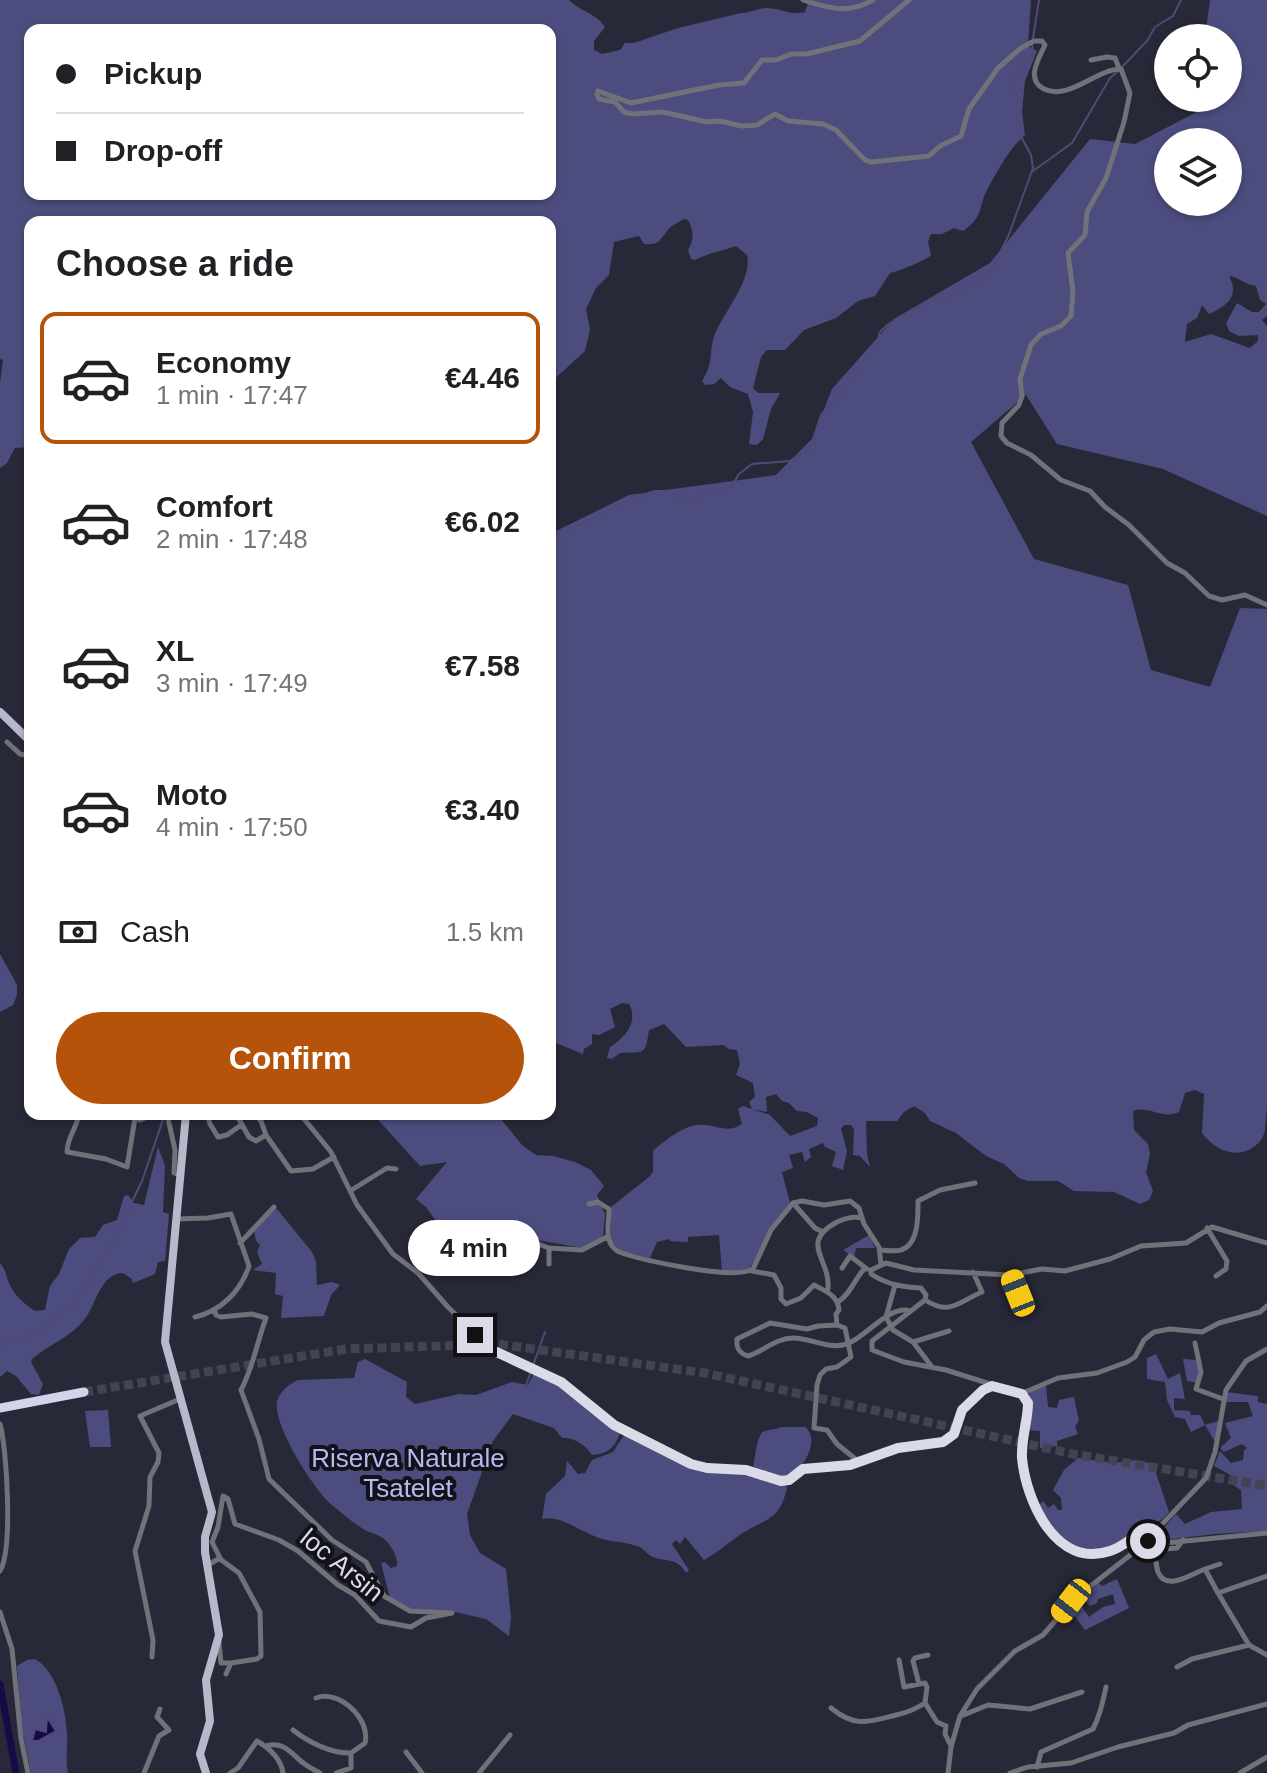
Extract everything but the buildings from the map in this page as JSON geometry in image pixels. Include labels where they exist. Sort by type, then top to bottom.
[{"type":"highway","points":[[0,1408],[84,1392]]},
{"type":"main road","points":[[0,712],[24,735]]},
{"type":"main road","points":[[185,1120],[165,1334],[167,1352],[210,1505],[211,1517],[204,1542],[219,1624],[218,1642],[206,1680],[210,1721],[200,1754],[200,1762],[206,1773]]},
{"type":"street","points":[[803,0],[852,10],[873,0]]},
{"type":"street","points":[[909,0],[860,41],[762,60],[744,83],[631,103],[603,91],[598,91],[597,95],[599,99],[615,102],[624,112],[633,114],[663,112],[707,122],[750,126],[775,114],[788,121],[823,124],[846,138],[865,160],[882,163],[929,156],[940,146],[961,136],[965,116],[989,79],[1006,59],[1029,43],[1042,41],[1045,45],[1034,77],[1036,83],[1047,90],[1066,90],[1119,68]]},
{"type":"street","points":[[1091,60],[1115,58],[1129,87],[1129,100],[1106,178],[1087,212],[1085,235],[1068,253],[1073,292],[1071,316],[1061,326],[1041,334],[1031,345],[1020,379],[1022,396],[1017,409],[1002,423],[1001,436],[1007,443],[1031,455],[1061,480],[1090,491],[1167,563],[1185,573],[1209,596],[1222,600],[1245,595],[1267,605]]},
{"type":"street","points":[[7,742],[24,755]]},
{"type":"street","points":[[78,1120],[67,1152],[106,1159],[127,1167],[133,1120]]},
{"type":"street","points":[[168,1120],[175,1150],[174,1173],[180,1175]]},
{"type":"street","points":[[208,1120],[218,1137],[241,1125]]},
{"type":"street","points":[[239,1120],[252,1140],[262,1140],[266,1135]]},
{"type":"street","points":[[260,1120],[266,1135],[291,1171],[313,1169],[335,1159]]},
{"type":"street","points":[[305,1120],[335,1159],[350,1191],[393,1254],[418,1273],[486,1345],[561,1382],[624,1430],[691,1464],[746,1470],[781,1481],[789,1480],[803,1469],[838,1467],[898,1448],[947,1440],[956,1430],[962,1410],[983,1390],[992,1386]]},
{"type":"street","points":[[350,1191],[387,1168],[396,1169]]},
{"type":"street","points":[[880,1250],[900,1250],[908,1245],[916,1232],[918,1201],[940,1190],[975,1183]]},
{"type":"street","points":[[589,1204],[598,1202],[609,1209],[607,1237],[613,1249],[626,1255],[729,1274],[745,1274],[752,1270],[771,1230],[793,1203],[802,1201],[824,1205],[850,1201],[859,1208],[880,1250],[881,1264]]},
{"type":"street","points":[[793,1203],[821,1231]]},
{"type":"street","points":[[240,1243],[274,1207]]},
{"type":"street","points":[[176,1219],[231,1214],[249,1263],[248,1272],[234,1295],[195,1317]]},
{"type":"street","points":[[821,1231],[848,1218],[862,1218]]},
{"type":"street","points":[[838,1302],[845,1298],[849,1288],[868,1269],[881,1264],[927,1271],[1010,1275],[1042,1269],[1065,1271],[1110,1259],[1141,1246],[1186,1243],[1207,1228],[1214,1227],[1267,1243]]},
{"type":"street","points":[[1207,1228],[1227,1261],[1226,1269],[1216,1276]]},
{"type":"street","points":[[821,1231],[818,1246],[828,1289]]},
{"type":"street","points":[[523,1244],[527,1240],[549,1248],[582,1250],[607,1237]]},
{"type":"street","points":[[549,1248],[549,1264]]},
{"type":"street","points":[[842,1268],[850,1256],[877,1278],[895,1285],[921,1288],[926,1292],[925,1300],[872,1341],[872,1350],[904,1362],[933,1367],[1022,1394],[1058,1378],[1097,1373],[1127,1362],[1135,1357],[1144,1340],[1154,1332],[1170,1329],[1202,1332],[1219,1323],[1260,1312],[1267,1306]]},
{"type":"street","points":[[752,1270],[774,1275],[780,1286],[781,1299],[786,1304],[801,1298],[813,1285],[828,1289],[838,1302],[837,1325]]},
{"type":"street","points":[[925,1300],[941,1309],[948,1309],[982,1292],[973,1272]]},
{"type":"street","points":[[1010,1275],[1025,1312]]},
{"type":"street","points":[[895,1285],[886,1317],[896,1333],[913,1342],[933,1367]]},
{"type":"street","name":"loc Arsin","points":[[214,1309],[216,1315],[221,1317],[252,1314],[266,1318],[258,1336],[250,1375],[241,1390],[259,1439],[269,1479],[332,1540],[366,1562],[384,1596],[410,1611],[452,1613],[426,1618],[411,1627],[379,1621],[355,1595],[338,1585],[298,1551],[279,1540],[238,1526],[228,1499],[223,1496],[212,1542],[220,1559]]},
{"type":"street","points":[[858,1462],[837,1444],[827,1430],[814,1428],[820,1375],[851,1357],[850,1343],[845,1328],[837,1325],[807,1329],[764,1324],[737,1339],[737,1348],[741,1354],[748,1356],[789,1338],[805,1339],[826,1347],[850,1343],[900,1309],[910,1311]]},
{"type":"street","points":[[913,1342],[949,1331]]},
{"type":"street","points":[[1195,1343],[1201,1372],[1196,1389],[1223,1399]]},
{"type":"street","points":[[948,1773],[951,1747],[960,1716],[977,1689],[1004,1660],[1043,1635],[1071,1601],[1133,1554],[1196,1491],[1209,1472],[1223,1399],[1230,1381],[1241,1366],[1265,1352]]},
{"type":"street","points":[[1022,1394],[1028,1403],[1022,1453],[1027,1483],[1035,1505],[1054,1537],[1065,1548],[1089,1554],[1109,1552],[1128,1543],[1157,1544],[1267,1533]]},
{"type":"street","points":[[152,1657],[153,1644],[135,1551],[149,1506],[150,1477],[159,1453],[140,1416],[180,1399]]},
{"type":"street","points":[[0,1424],[6,1444],[4,1462],[8,1480],[6,1551],[0,1571]]},
{"type":"street","points":[[1141,1543],[1143,1533],[1156,1529]]},
{"type":"street","points":[[1156,1557],[1163,1549],[1177,1548],[1183,1540]]},
{"type":"street","points":[[1141,1543],[1156,1557],[1159,1574],[1164,1581],[1172,1583],[1220,1564]]},
{"type":"street","points":[[208,1565],[220,1559],[239,1573],[262,1619],[261,1656],[257,1659],[221,1663],[218,1642]]},
{"type":"street","points":[[1205,1569],[1249,1645],[1267,1655]]},
{"type":"street","points":[[1218,1593],[1267,1576]]},
{"type":"street","points":[[0,1612],[12,1649],[21,1739],[28,1773]]},
{"type":"street","points":[[1177,1667],[1192,1659],[1249,1645]]},
{"type":"street","points":[[919,1684],[913,1661],[928,1655]]},
{"type":"street","points":[[899,1660],[904,1687],[925,1683],[925,1703],[937,1722],[956,1730]]},
{"type":"street","points":[[226,1674],[231,1663]]},
{"type":"street","points":[[1037,1767],[1041,1752],[1093,1729],[1105,1704],[1106,1687]]},
{"type":"street","points":[[960,1716],[988,1705],[1030,1709],[1082,1692]]},
{"type":"street","points":[[293,1730],[314,1743],[344,1753],[362,1747],[366,1738],[358,1714],[349,1706],[325,1696],[316,1698]]},
{"type":"street","points":[[831,1708],[842,1717],[863,1723],[910,1713],[925,1703]]},
{"type":"street","points":[[1010,1773],[1071,1763],[1174,1733],[1188,1725],[1267,1704]]},
{"type":"street","points":[[144,1773],[159,1736],[169,1730],[157,1717],[160,1709]]},
{"type":"street","points":[[946,1726],[945,1734],[951,1747]]},
{"type":"street","points":[[479,1773],[510,1735]]},
{"type":"street","points":[[230,1773],[238,1768],[257,1741],[266,1746],[282,1764],[283,1773]]},
{"type":"street","points":[[266,1746],[275,1743],[285,1747],[320,1773]]},
{"type":"street","points":[[406,1752],[422,1773]]},
{"type":"street","points":[[336,1773],[351,1768],[351,1753]]},
{"type":"street","points":[[1240,1773],[1267,1757]]},
{"type":"street","points":[[303,1763],[306,1773]]},
{"type":"green space","points":[[0,0],[569,0],[605,27],[594,41],[594,50],[602,54],[620,50],[625,43],[634,43],[678,28],[763,9],[805,12],[809,0],[1031,0],[1028,46],[1037,51],[1025,81],[1022,112],[1025,135],[1000,167],[975,220],[963,231],[954,228],[942,234],[931,234],[928,242],[931,255],[912,266],[890,273],[875,296],[858,301],[836,318],[804,330],[785,350],[767,350],[761,357],[753,388],[758,393],[780,393],[771,409],[763,439],[757,445],[749,444],[753,412],[748,394],[730,387],[721,378],[714,384],[705,385],[702,381],[709,368],[715,334],[746,274],[747,255],[736,246],[691,259],[688,250],[692,232],[688,220],[684,219],[670,227],[656,243],[644,244],[639,236],[614,242],[609,275],[596,288],[586,309],[590,330],[585,351],[556,378],[556,216],[24,216],[24,447],[15,448],[7,463],[0,468],[3,360],[0,359]]},
{"type":"green space","points":[[1210,0],[1267,0],[1267,316],[1262,320],[1267,326],[1267,516],[1163,469],[1057,444],[1026,395],[971,442],[1034,559],[1128,585],[1151,670],[1210,687],[1240,608],[1267,609],[1267,1109],[1263,1137],[1254,1147],[1238,1153],[1215,1146],[1202,1133],[1204,1094],[1195,1090],[1185,1093],[1179,1112],[1133,1111],[1134,1130],[1148,1144],[1150,1154],[1146,1172],[1153,1191],[1149,1200],[1140,1204],[1114,1192],[1074,1191],[1058,1181],[1019,1178],[1004,1164],[986,1156],[956,1133],[930,1121],[925,1113],[914,1106],[897,1121],[866,1121],[870,1167],[860,1156],[853,1155],[854,1129],[851,1125],[844,1125],[841,1129],[847,1151],[843,1170],[832,1166],[836,1152],[823,1143],[809,1149],[811,1157],[805,1162],[802,1152],[789,1155],[793,1168],[782,1172],[790,1203],[748,1271],[722,1272],[719,1235],[688,1237],[688,1242],[670,1239],[657,1242],[650,1258],[621,1251],[611,1242],[611,1207],[653,1172],[653,1151],[692,1126],[731,1129],[742,1124],[738,1109],[743,1106],[752,1109],[749,1102],[755,1097],[753,1083],[736,1075],[740,1064],[737,1050],[723,1045],[686,1047],[664,1024],[649,1030],[642,1051],[607,1058],[610,1047],[621,1039],[631,1023],[629,1004],[622,1003],[610,1009],[615,1027],[599,1035],[592,1034],[592,1044],[584,1049],[583,1054],[556,1043],[556,531],[629,495],[776,475],[813,438],[832,389],[894,319],[990,263],[1090,139],[1135,144],[1154,134],[1154,216],[1242,216],[1242,128],[1166,128],[1197,112],[1242,112],[1242,24],[1207,24]],"holes":[[[1229,276],[1256,286],[1260,300],[1266,304],[1259,312],[1252,312],[1237,303],[1226,323],[1229,331],[1239,336],[1258,335],[1258,341],[1250,348],[1211,334],[1185,342],[1187,324],[1197,318],[1202,305],[1209,314],[1230,300],[1233,289]],[[776,1094],[797,1111],[818,1118],[817,1126],[790,1136],[770,1115],[752,1109],[767,1112],[766,1097]]]},
{"type":"green space","points":[[0,954],[17,985],[17,995],[13,1005],[0,1012]]},
{"type":"green space","points":[[378,1120],[502,1120],[522,1145],[536,1155],[575,1162],[591,1170],[604,1186],[597,1195],[605,1214],[603,1237],[583,1248],[526,1238],[512,1228],[494,1235],[504,1260],[489,1272],[448,1237],[426,1207],[416,1199],[447,1162],[420,1166]]},
{"type":"green space","points":[[158,1147],[165,1166],[163,1212],[169,1214],[165,1261],[158,1262],[155,1274],[133,1283],[123,1273],[109,1278],[79,1326],[32,1359],[43,1384],[39,1395],[31,1394],[16,1376],[7,1371],[0,1377],[0,1263],[18,1297],[35,1311],[45,1310],[50,1286],[59,1274],[69,1249],[80,1238],[95,1237],[103,1225],[117,1220],[124,1196],[128,1195],[134,1203],[144,1205]]},
{"type":"green space","points":[[277,1209],[312,1252],[316,1261],[317,1285],[332,1282],[340,1285],[331,1295],[324,1316],[281,1318],[283,1296],[275,1294],[276,1273],[253,1270],[262,1264],[257,1252],[260,1245],[254,1231]]},
{"type":"green space","points":[[869,1235],[875,1248],[856,1248],[854,1258],[843,1250]]},
{"type":"green space","points":[[1156,1354],[1168,1379],[1180,1373],[1185,1399],[1174,1398],[1174,1410],[1200,1415],[1205,1425],[1191,1432],[1185,1419],[1175,1417],[1167,1400],[1165,1382],[1147,1379],[1147,1358]]},
{"type":"green space","name":"Riserva Naturale Tsatelet","points":[[365,1359],[407,1382],[406,1397],[415,1404],[459,1394],[476,1395],[512,1382],[528,1385],[535,1371],[568,1390],[621,1431],[611,1449],[592,1455],[579,1442],[562,1438],[554,1428],[513,1414],[493,1441],[467,1514],[470,1535],[480,1553],[506,1569],[511,1617],[509,1636],[486,1619],[455,1612],[411,1610],[390,1598],[381,1563],[385,1562],[391,1568],[397,1566],[387,1541],[353,1522],[324,1497],[288,1441],[277,1412],[278,1398],[285,1389],[298,1380],[354,1378],[358,1362]]},
{"type":"green space","points":[[1183,1359],[1197,1360],[1200,1374],[1197,1383],[1187,1381]]},
{"type":"green space","points":[[1046,1385],[1048,1407],[1057,1408],[1059,1400],[1074,1397],[1078,1434],[1057,1441],[1057,1446],[1040,1448],[1040,1431],[1025,1430],[1031,1404],[1029,1393]]},
{"type":"green space","points":[[1226,1392],[1258,1396],[1258,1402],[1267,1404],[1267,1531],[1153,1540],[1176,1514],[1185,1524],[1211,1512],[1242,1509],[1241,1490],[1230,1483],[1236,1478],[1214,1466],[1220,1451],[1231,1463],[1243,1460],[1247,1448],[1242,1444],[1224,1452],[1220,1448],[1231,1438],[1225,1423],[1253,1416],[1248,1402],[1225,1402]]},
{"type":"green space","points":[[108,1410],[111,1447],[90,1447],[85,1411]]},
{"type":"green space","points":[[1218,1421],[1215,1442],[1205,1425]]},
{"type":"green space","points":[[781,1427],[805,1427],[811,1440],[803,1464],[784,1480],[753,1470],[761,1434]]},
{"type":"green space","points":[[626,1432],[685,1463],[745,1472],[785,1483],[784,1499],[770,1518],[704,1560],[685,1537],[680,1544],[676,1540],[672,1544],[689,1570],[686,1573],[675,1562],[653,1557],[637,1546],[599,1538],[561,1521],[542,1519],[546,1494],[565,1476],[567,1461],[578,1474],[585,1473],[592,1460],[613,1452]]},
{"type":"green space","points":[[1078,1458],[1115,1463],[1137,1460],[1153,1464],[1169,1512],[1158,1522],[1133,1532],[1105,1550],[1093,1553],[1073,1549],[1056,1534],[1038,1506],[1043,1501],[1048,1508],[1054,1504],[1062,1510],[1061,1498],[1053,1490],[1064,1470]]},
{"type":"green space","points":[[1117,1579],[1129,1608],[1085,1630],[1074,1615],[1061,1624],[1061,1618],[1080,1604],[1089,1617],[1103,1607],[1115,1604],[1113,1594],[1098,1599],[1090,1606],[1081,1596],[1099,1583],[1102,1586]]},
{"type":"green space","points":[[35,1659],[55,1682],[62,1703],[68,1773],[31,1773],[21,1725],[17,1666]]},
{"type":"shaded area","points":[[47,1717],[56,1731],[32,1741],[35,1729],[46,1732]]},
{"type":"waterway","points":[[1033,38],[1039,0]]},
{"type":"waterway","points":[[1122,67],[1147,41],[1155,27],[1173,16],[1181,0]]},
{"type":"waterway","points":[[556,533],[582,524],[607,508],[654,491],[666,491],[687,499],[699,498],[710,489],[731,487],[739,474],[752,464],[790,461],[810,448],[821,415],[859,371],[887,325],[910,311],[974,285],[994,264],[1008,237],[1033,168],[1031,155],[1017,129],[1019,101],[1012,82],[1014,75],[1033,53],[1032,44]]},
{"type":"waterway","points":[[1033,171],[1072,143],[1110,78],[1118,71]]},
{"type":"waterway","points":[[0,1345],[34,1334],[75,1303],[113,1241],[142,1181],[163,1120]]},
{"type":"waterway","points":[[525,1388],[545,1332]]},
{"type":"waterway","points":[[0,1684],[16,1773]]},
{"type":"tunnel","points":[[84,1392],[346,1349],[498,1344],[705,1373],[1073,1454],[1267,1486]]},
{"type":"route","points":[[475,1335],[490,1349],[561,1382],[614,1425],[691,1464],[746,1470],[781,1481],[789,1480],[803,1469],[850,1465],[898,1448],[943,1442],[954,1434],[962,1410],[983,1390],[992,1386],[1022,1394],[1028,1403],[1022,1453],[1027,1483],[1035,1505],[1059,1543],[1077,1553],[1097,1554],[1128,1543],[1138,1533],[1147,1535],[1148,1541]]}]
